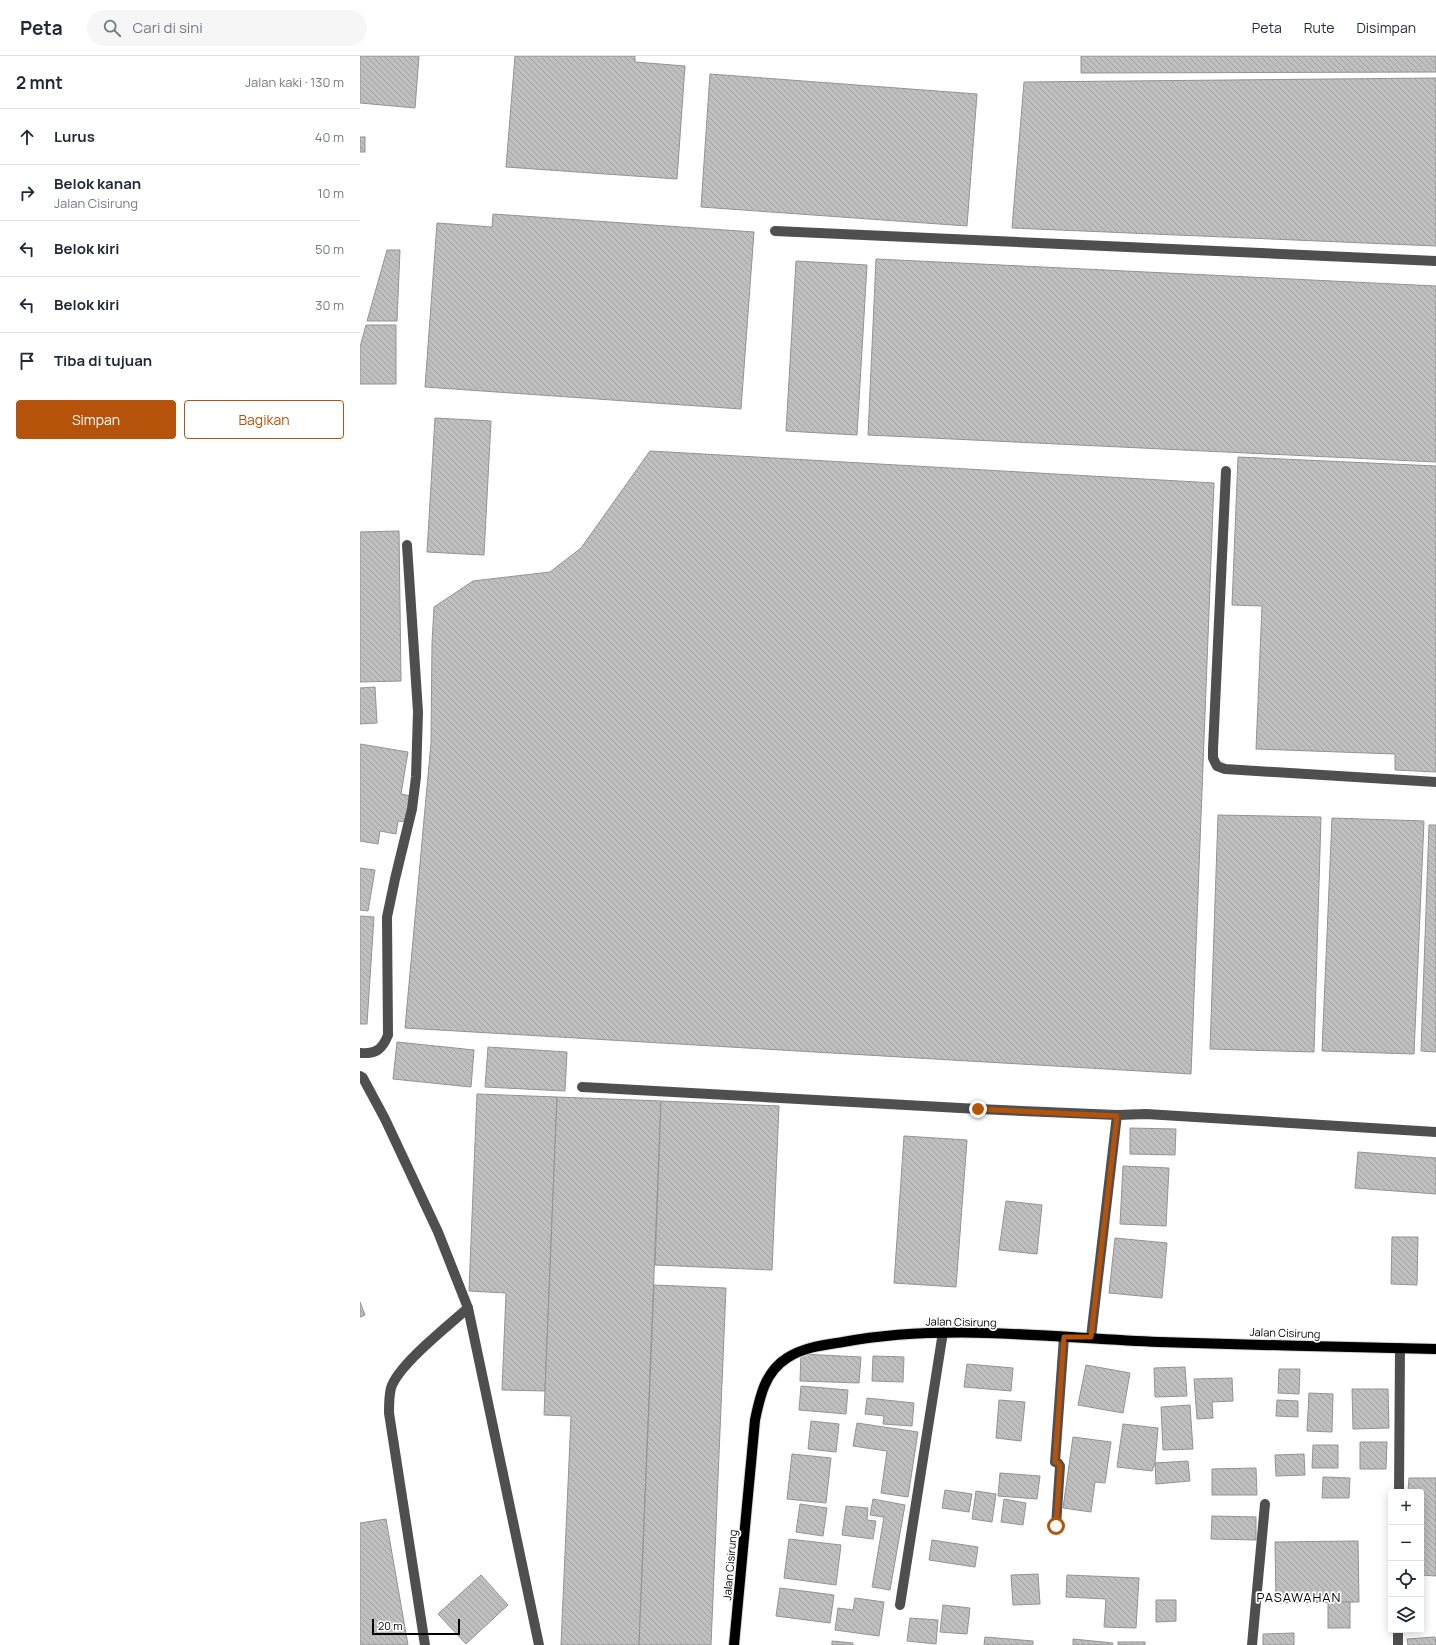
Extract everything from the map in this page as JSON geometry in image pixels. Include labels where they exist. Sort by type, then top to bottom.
[{"type":"main road","name":"Jalan Cisirung","points":[[734,1645],[755,1420],[761,1394],[768,1377],[777,1366],[788,1357],[812,1348],[867,1337],[943,1332],[1091,1337],[1157,1342],[1436,1349]]},
{"type":"street","points":[[775,231],[1436,261]]},
{"type":"street","points":[[1226,471],[1213,749],[1213,758],[1217,766],[1225,769],[1436,782]]},
{"type":"street","points":[[360,1053],[372,1053],[384,1045],[388,1034],[387,917],[394,879],[412,809],[416,777],[418,712],[407,545]]},
{"type":"street","points":[[360,1076],[363,1078],[395,1140],[438,1232],[468,1308],[539,1645]]},
{"type":"street","points":[[582,1087],[1117,1116],[1146,1114],[1436,1132]]},
{"type":"street","points":[[1091,1337],[1117,1116]]},
{"type":"street","points":[[425,1645],[389,1413],[391,1388],[399,1373],[411,1360],[468,1308]]},
{"type":"street","points":[[900,1605],[943,1332]]},
{"type":"street","points":[[1056,1526],[1060,1466],[1055,1462],[1064,1337]]},
{"type":"street","points":[[1399,1489],[1400,1348]]},
{"type":"street","points":[[1252,1645],[1265,1504]]},
{"type":"street","points":[[1398,1633],[1398,1645]]},
{"type":"building","points":[[360,56],[419,56],[415,108],[360,103]]},
{"type":"building","points":[[515,56],[635,56],[635,62],[685,66],[677,179],[506,167]]},
{"type":"building","points":[[1081,56],[1436,56],[1436,72],[1081,73]]},
{"type":"building","points":[[710,74],[977,94],[967,226],[701,207]]},
{"type":"building","points":[[1436,78],[1436,246],[1012,228],[1024,82]]},
{"type":"building","points":[[360,137],[365,137],[365,152],[360,152]]},
{"type":"building","points":[[493,214],[754,232],[741,409],[425,387],[437,223],[492,227]]},
{"type":"building","points":[[387,250],[400,250],[397,321],[367,321]]},
{"type":"building","points":[[876,259],[1436,286],[1436,462],[868,435]]},
{"type":"building","points":[[796,261],[867,265],[857,435],[786,431]]},
{"type":"building","points":[[366,325],[396,325],[396,384],[360,384],[360,347]]},
{"type":"building","points":[[435,418],[491,421],[484,555],[427,552]]},
{"type":"building","points":[[650,451],[1214,483],[1191,1074],[405,1028],[431,743],[432,643],[434,607],[473,581],[550,572],[581,548]]},
{"type":"building","points":[[1238,457],[1436,466],[1436,772],[1395,770],[1395,754],[1256,749],[1262,606],[1232,605]]},
{"type":"building","points":[[399,531],[401,681],[360,682],[360,532]]},
{"type":"building","points":[[375,687],[377,723],[360,724],[360,688]]},
{"type":"building","points":[[360,744],[408,752],[401,794],[411,796],[407,822],[398,821],[396,834],[380,831],[378,844],[360,841]]},
{"type":"building","points":[[1218,815],[1321,817],[1314,1052],[1210,1049]]},
{"type":"building","points":[[1332,818],[1424,821],[1414,1054],[1322,1051]]},
{"type":"building","points":[[1429,825],[1436,825],[1436,1052],[1421,1051]]},
{"type":"building","points":[[360,868],[375,870],[368,911],[360,910]]},
{"type":"building","points":[[360,916],[374,917],[367,1024],[360,1024]]},
{"type":"building","points":[[397,1042],[474,1050],[471,1087],[393,1079]]},
{"type":"building","points":[[488,1047],[567,1052],[565,1091],[485,1087]]},
{"type":"building","points":[[477,1094],[557,1097],[545,1391],[502,1390],[506,1293],[469,1291]]},
{"type":"building","points":[[557,1097],[661,1101],[639,1645],[561,1645],[571,1416],[544,1415]]},
{"type":"building","points":[[661,1101],[779,1106],[772,1270],[655,1265]]},
{"type":"building","points":[[1130,1128],[1176,1129],[1175,1155],[1130,1154]]},
{"type":"building","points":[[904,1136],[967,1140],[956,1287],[894,1283]]},
{"type":"building","points":[[1358,1152],[1436,1158],[1436,1194],[1355,1188]]},
{"type":"building","points":[[1123,1166],[1169,1168],[1166,1226],[1120,1224]]},
{"type":"building","points":[[1006,1201],[1042,1205],[1037,1254],[999,1250]]},
{"type":"building","points":[[1392,1237],[1418,1237],[1417,1285],[1391,1284]]},
{"type":"building","points":[[1115,1238],[1167,1243],[1162,1298],[1109,1293]]},
{"type":"building","points":[[654,1285],[726,1288],[711,1645],[639,1645]]},
{"type":"building","points":[[360,1302],[365,1315],[360,1317]]},
{"type":"building","points":[[801,1354],[861,1357],[859,1383],[800,1381]]},
{"type":"building","points":[[873,1356],[904,1357],[903,1382],[872,1381]]},
{"type":"building","points":[[967,1364],[1013,1368],[1011,1391],[964,1387]]},
{"type":"building","points":[[1086,1365],[1130,1373],[1123,1413],[1078,1405]]},
{"type":"building","points":[[1185,1367],[1187,1396],[1155,1397],[1154,1368]]},
{"type":"building","points":[[1279,1369],[1300,1369],[1299,1394],[1278,1393]]},
{"type":"building","points":[[1232,1378],[1233,1401],[1212,1402],[1213,1418],[1197,1419],[1194,1379]]},
{"type":"building","points":[[801,1386],[848,1390],[846,1414],[799,1410]]},
{"type":"building","points":[[1352,1389],[1388,1389],[1389,1428],[1353,1429]]},
{"type":"building","points":[[1309,1393],[1333,1394],[1332,1432],[1307,1431]]},
{"type":"building","points":[[867,1398],[914,1403],[912,1426],[883,1424],[884,1416],[865,1414]]},
{"type":"building","points":[[999,1400],[1025,1402],[1021,1441],[996,1438]]},
{"type":"building","points":[[1277,1400],[1298,1401],[1298,1417],[1276,1416]]},
{"type":"building","points":[[1190,1405],[1193,1449],[1163,1450],[1161,1407]]},
{"type":"building","points":[[811,1421],[839,1424],[836,1452],[808,1449]]},
{"type":"building","points":[[857,1423],[918,1432],[908,1497],[881,1493],[887,1451],[853,1446]]},
{"type":"building","points":[[1123,1424],[1158,1428],[1155,1463],[1152,1471],[1117,1467]]},
{"type":"building","points":[[1073,1437],[1111,1442],[1105,1483],[1095,1482],[1091,1512],[1063,1508]]},
{"type":"building","points":[[1360,1442],[1387,1442],[1386,1469],[1360,1469]]},
{"type":"building","points":[[1313,1445],[1338,1445],[1338,1468],[1312,1468]]},
{"type":"building","points":[[792,1454],[831,1458],[826,1503],[787,1499]]},
{"type":"building","points":[[1304,1454],[1305,1475],[1276,1476],[1275,1455]]},
{"type":"building","points":[[1188,1461],[1190,1481],[1156,1484],[1155,1463]]},
{"type":"building","points":[[1256,1468],[1257,1495],[1212,1495],[1212,1469]]},
{"type":"building","points":[[1000,1473],[1040,1476],[1037,1499],[998,1496]]},
{"type":"building","points":[[1323,1477],[1350,1478],[1349,1498],[1322,1498]]},
{"type":"building","points":[[1409,1478],[1436,1478],[1436,1576],[1424,1575],[1424,1489],[1408,1489]]},
{"type":"building","points":[[945,1490],[972,1494],[969,1512],[942,1508]]},
{"type":"building","points":[[976,1491],[996,1494],[992,1522],[972,1519]]},
{"type":"building","points":[[873,1499],[905,1505],[890,1590],[872,1587],[884,1517],[870,1515]]},
{"type":"building","points":[[1004,1499],[1026,1503],[1023,1525],[1001,1522]]},
{"type":"building","points":[[800,1504],[827,1508],[823,1536],[796,1532]]},
{"type":"building","points":[[846,1506],[868,1508],[867,1520],[876,1521],[873,1539],[842,1535]]},
{"type":"building","points":[[1212,1516],[1256,1517],[1256,1540],[1211,1539]]},
{"type":"building","points":[[386,1519],[408,1645],[360,1645],[360,1523]]},
{"type":"building","points":[[789,1539],[841,1545],[836,1585],[784,1578]]},
{"type":"building","points":[[932,1540],[978,1547],[975,1567],[929,1560]]},
{"type":"building","points":[[1358,1541],[1359,1602],[1276,1603],[1275,1542]]},
{"type":"building","points":[[1038,1574],[1040,1604],[1013,1605],[1011,1575]]},
{"type":"building","points":[[481,1575],[508,1605],[466,1644],[438,1614]]},
{"type":"building","points":[[1067,1575],[1139,1578],[1136,1628],[1104,1627],[1106,1599],[1066,1597]]},
{"type":"building","points":[[780,1588],[834,1595],[830,1623],[776,1616]]},
{"type":"building","points":[[855,1598],[884,1602],[879,1636],[835,1630],[838,1608],[853,1610]]},
{"type":"building","points":[[1156,1600],[1176,1600],[1176,1621],[1156,1622]]},
{"type":"building","points":[[1328,1602],[1350,1602],[1350,1628],[1328,1628]]},
{"type":"building","points":[[943,1605],[970,1608],[967,1634],[940,1632]]},
{"type":"building","points":[[910,1618],[938,1620],[936,1644],[907,1641]]},
{"type":"building","points":[[1294,1633],[1294,1645],[1263,1645],[1263,1634]]},
{"type":"building","points":[[985,1637],[1033,1641],[1033,1645],[984,1645]]},
{"type":"building","points":[[1435,1637],[1436,1645],[1408,1645],[1407,1639]]},
{"type":"building","points":[[1073,1639],[1113,1643],[1112,1645],[1073,1645]]},
{"type":"building","points":[[832,1641],[853,1643],[853,1645],[832,1645]]},
{"type":"building","points":[[1118,1642],[1145,1642],[1145,1645],[1118,1645]]},
{"type":"district","name":"PASAWAHAN","points":[[1299,1597]]},
{"type":"route","points":[[978,1109],[1117,1116],[1091,1337],[1064,1337],[1055,1462],[1057,1462],[1060,1466],[1056,1526]]}]
